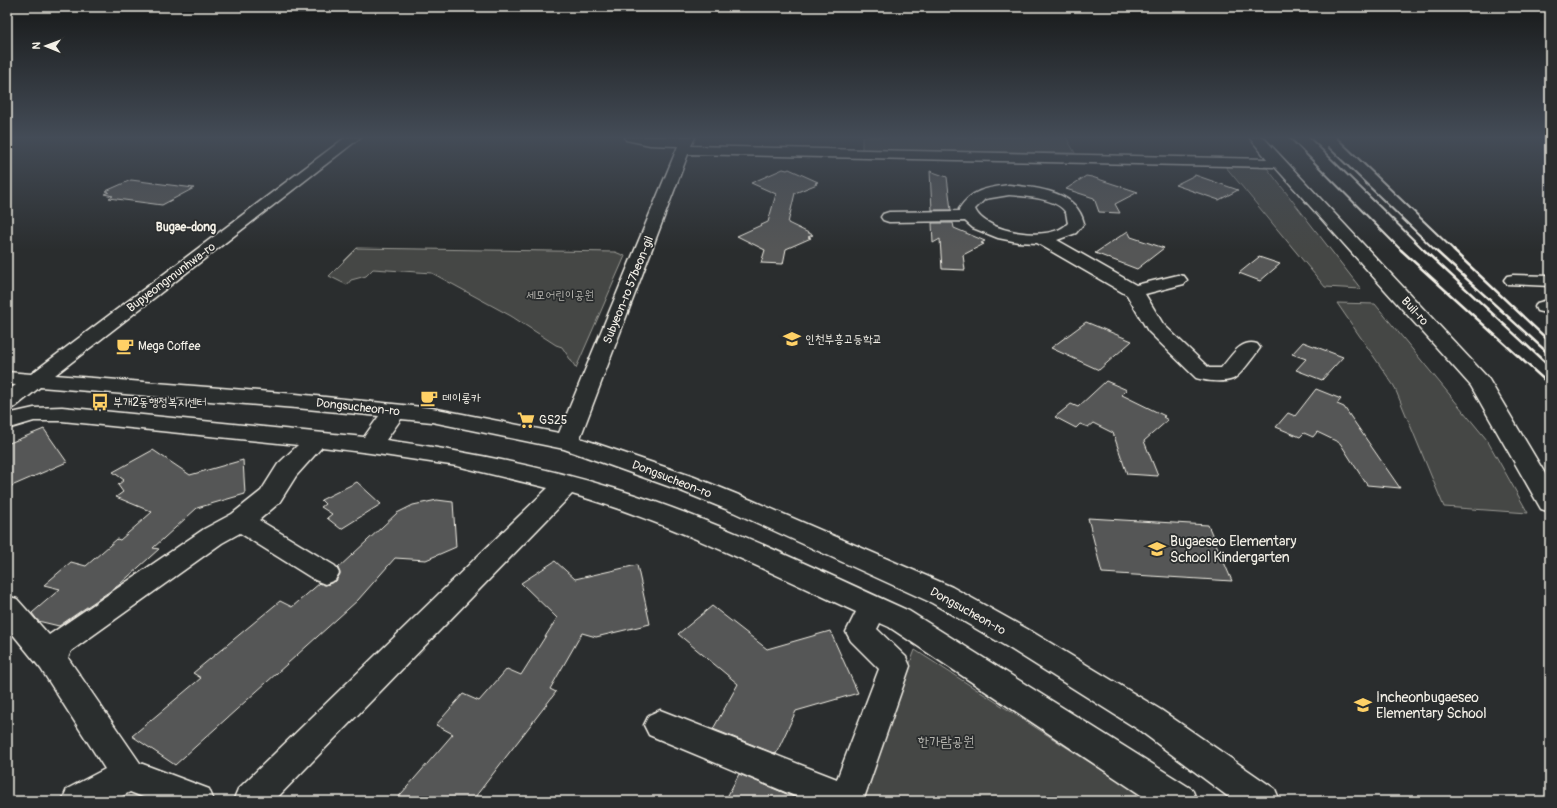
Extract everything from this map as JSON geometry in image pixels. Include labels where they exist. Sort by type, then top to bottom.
[{"type":"street","name":"Bupyeongmunhwa-ro","points":[[7,402],[306,175]]},
{"type":"street","name":"Subyeon-ro 57beon-gil","points":[[567,442],[673,175]]},
{"type":"street","name":"Buil-ro","points":[[1289,175],[1480,383],[1550,503]]},
{"type":"street","points":[[1009,190],[1044,195],[1059,200],[1070,207],[1076,215],[1076,223],[1070,230],[1057,235],[1041,238],[1006,235],[978,224],[970,216],[967,208],[970,201],[986,194],[1009,190]]},
{"type":"street","points":[[888,218],[970,216]]},
{"type":"street","points":[[1041,238],[1134,291],[1155,327],[1204,374],[1227,374],[1250,348]]},
{"type":"street","points":[[1134,291],[1178,280]]},
{"type":"street","points":[[1513,280],[1550,281]]},
{"type":"street","points":[[1528,293],[1548,303]]},
{"type":"street","name":"Dongsucheon-ro","points":[[7,378],[296,401],[440,416],[567,442],[594,450],[678,480],[734,503],[942,595],[1019,639],[1150,720],[1263,801]]},
{"type":"street","points":[[370,445],[395,411]]},
{"type":"street","points":[[7,422],[18,417],[53,413],[90,418],[191,425],[370,445],[457,458],[567,484],[609,496],[715,535],[899,619],[1180,801]]},
{"type":"street","points":[[52,660],[60,643],[213,536],[240,521],[270,497],[287,470],[317,439]]},
{"type":"street","points":[[250,801],[567,484]]},
{"type":"street","points":[[240,521],[325,573]]},
{"type":"street","points":[[7,606],[52,660],[128,775],[197,801]]},
{"type":"street","points":[[660,725],[846,800],[895,666],[861,632],[873,606]]},
{"type":"street","points":[[79,801],[128,775]]},
{"type":"green space","points":[[1232,175],[1272,175],[1361,289],[1325,287]]},
{"type":"green space","name":"세모어린이공원","points":[[357,248],[615,252],[625,256],[576,368],[562,347],[556,345],[511,316],[432,273],[373,269],[366,276],[351,280],[347,285],[329,276]]},
{"type":"green space","points":[[1337,303],[1375,304],[1487,440],[1528,513],[1444,507],[1394,386]]},
{"type":"green space","name":"한가람공원","points":[[915,650],[1150,801],[858,801]]},
{"type":"building","points":[[770,175],[802,175],[818,182],[815,183],[817,184],[795,193],[788,223],[813,235],[808,237],[811,238],[786,249],[783,264],[761,263],[765,250],[737,236],[768,222],[776,194],[751,183]]},
{"type":"building","points":[[930,175],[941,175],[947,177],[951,210],[932,210]]},
{"type":"building","points":[[1195,175],[1238,190],[1219,200],[1175,185]]},
{"type":"building","points":[[1086,176],[1138,192],[1115,204],[1120,213],[1099,212],[1094,198],[1066,189]]},
{"type":"building","points":[[131,180],[194,188],[162,205],[109,198],[113,196],[104,194],[109,192],[106,191]]},
{"type":"building","points":[[932,223],[953,223],[954,228],[985,241],[981,243],[984,244],[963,255],[965,270],[942,269],[940,239],[933,243]]},
{"type":"building","points":[[1128,231],[1131,237],[1164,248],[1137,269],[1095,253]]},
{"type":"building","points":[[1259,257],[1280,264],[1260,281],[1239,273]]},
{"type":"building","points":[[1086,322],[1132,341],[1099,370],[1051,348]]},
{"type":"building","points":[[1303,342],[1343,357],[1322,380],[1296,370],[1306,359],[1292,354]]},
{"type":"building","points":[[1106,381],[1127,390],[1122,395],[1165,416],[1163,417],[1168,420],[1144,441],[1158,476],[1127,474],[1113,433],[1093,423],[1088,427],[1080,424],[1076,428],[1055,417],[1071,404],[1078,407]]},
{"type":"building","points":[[1316,389],[1341,399],[1337,404],[1344,407],[1400,488],[1367,485],[1340,443],[1317,432],[1313,437],[1304,433],[1300,437],[1276,427],[1288,413],[1295,416]]},
{"type":"building","points":[[44,429],[67,462],[7,488],[7,444]]},
{"type":"building","points":[[153,450],[190,475],[243,460],[245,494],[197,508],[153,548],[159,549],[119,585],[59,626],[38,621],[32,613],[60,589],[44,585],[71,562],[86,566],[117,539],[120,540],[152,512],[116,497],[123,492],[118,485],[124,480],[113,472]]},
{"type":"building","points":[[357,482],[381,504],[341,529],[327,518],[332,514],[321,507],[325,504],[321,500]]},
{"type":"building","points":[[437,500],[453,502],[456,547],[426,560],[395,558],[358,600],[175,765],[132,736],[201,678],[193,673],[280,601],[292,607],[320,583],[326,585],[336,581],[340,574],[338,568],[397,513],[413,505]]},
{"type":"building","name":"Bugaeseo Elementary School Kindergarten","points":[[1088,518],[1208,525],[1232,581],[1102,573]]},
{"type":"building","points":[[555,561],[575,579],[637,565],[650,624],[596,637],[582,633],[550,689],[556,692],[472,801],[395,801],[453,734],[436,725],[463,694],[479,701],[507,669],[521,675],[557,618],[521,583]]},
{"type":"building","points":[[712,606],[767,649],[830,631],[858,693],[796,711],[776,754],[713,729],[738,684],[678,634]]},
{"type":"building","points":[[739,774],[794,797],[792,801],[725,801]]},
{"type":"railway","points":[[1326,175],[1401,250]]},
{"type":"railway","points":[[1347,175],[1425,251]]},
{"type":"railway","points":[[1357,175],[1436,251]]},
{"type":"railway","points":[[1375,175],[1455,251]]},
{"type":"railway","points":[[1401,250],[1550,385]]},
{"type":"railway","points":[[1424,250],[1550,367]]},
{"type":"railway","points":[[1435,250],[1550,355]]},
{"type":"railway","points":[[1453,250],[1550,342]]},
{"type":"place","name":"인천부흥고등학교","points":[[792,339]]},
{"type":"place","name":"Mega Coffee","points":[[125,346]]},
{"type":"place","name":"데이롱카","points":[[429,398]]},
{"type":"place","name":"부개2동행정복지센터","points":[[100,402]]},
{"type":"place","name":"GS25","points":[[526,420]]},
{"type":"place","name":"Bugaeseo Elementary School Kindergarten","points":[[1157,549]]},
{"type":"place","name":"Incheonbugaeseo Elementary School","points":[[1363,705]]},
{"type":"district","name":"Bugae-dong","points":[[186,227]]}]
